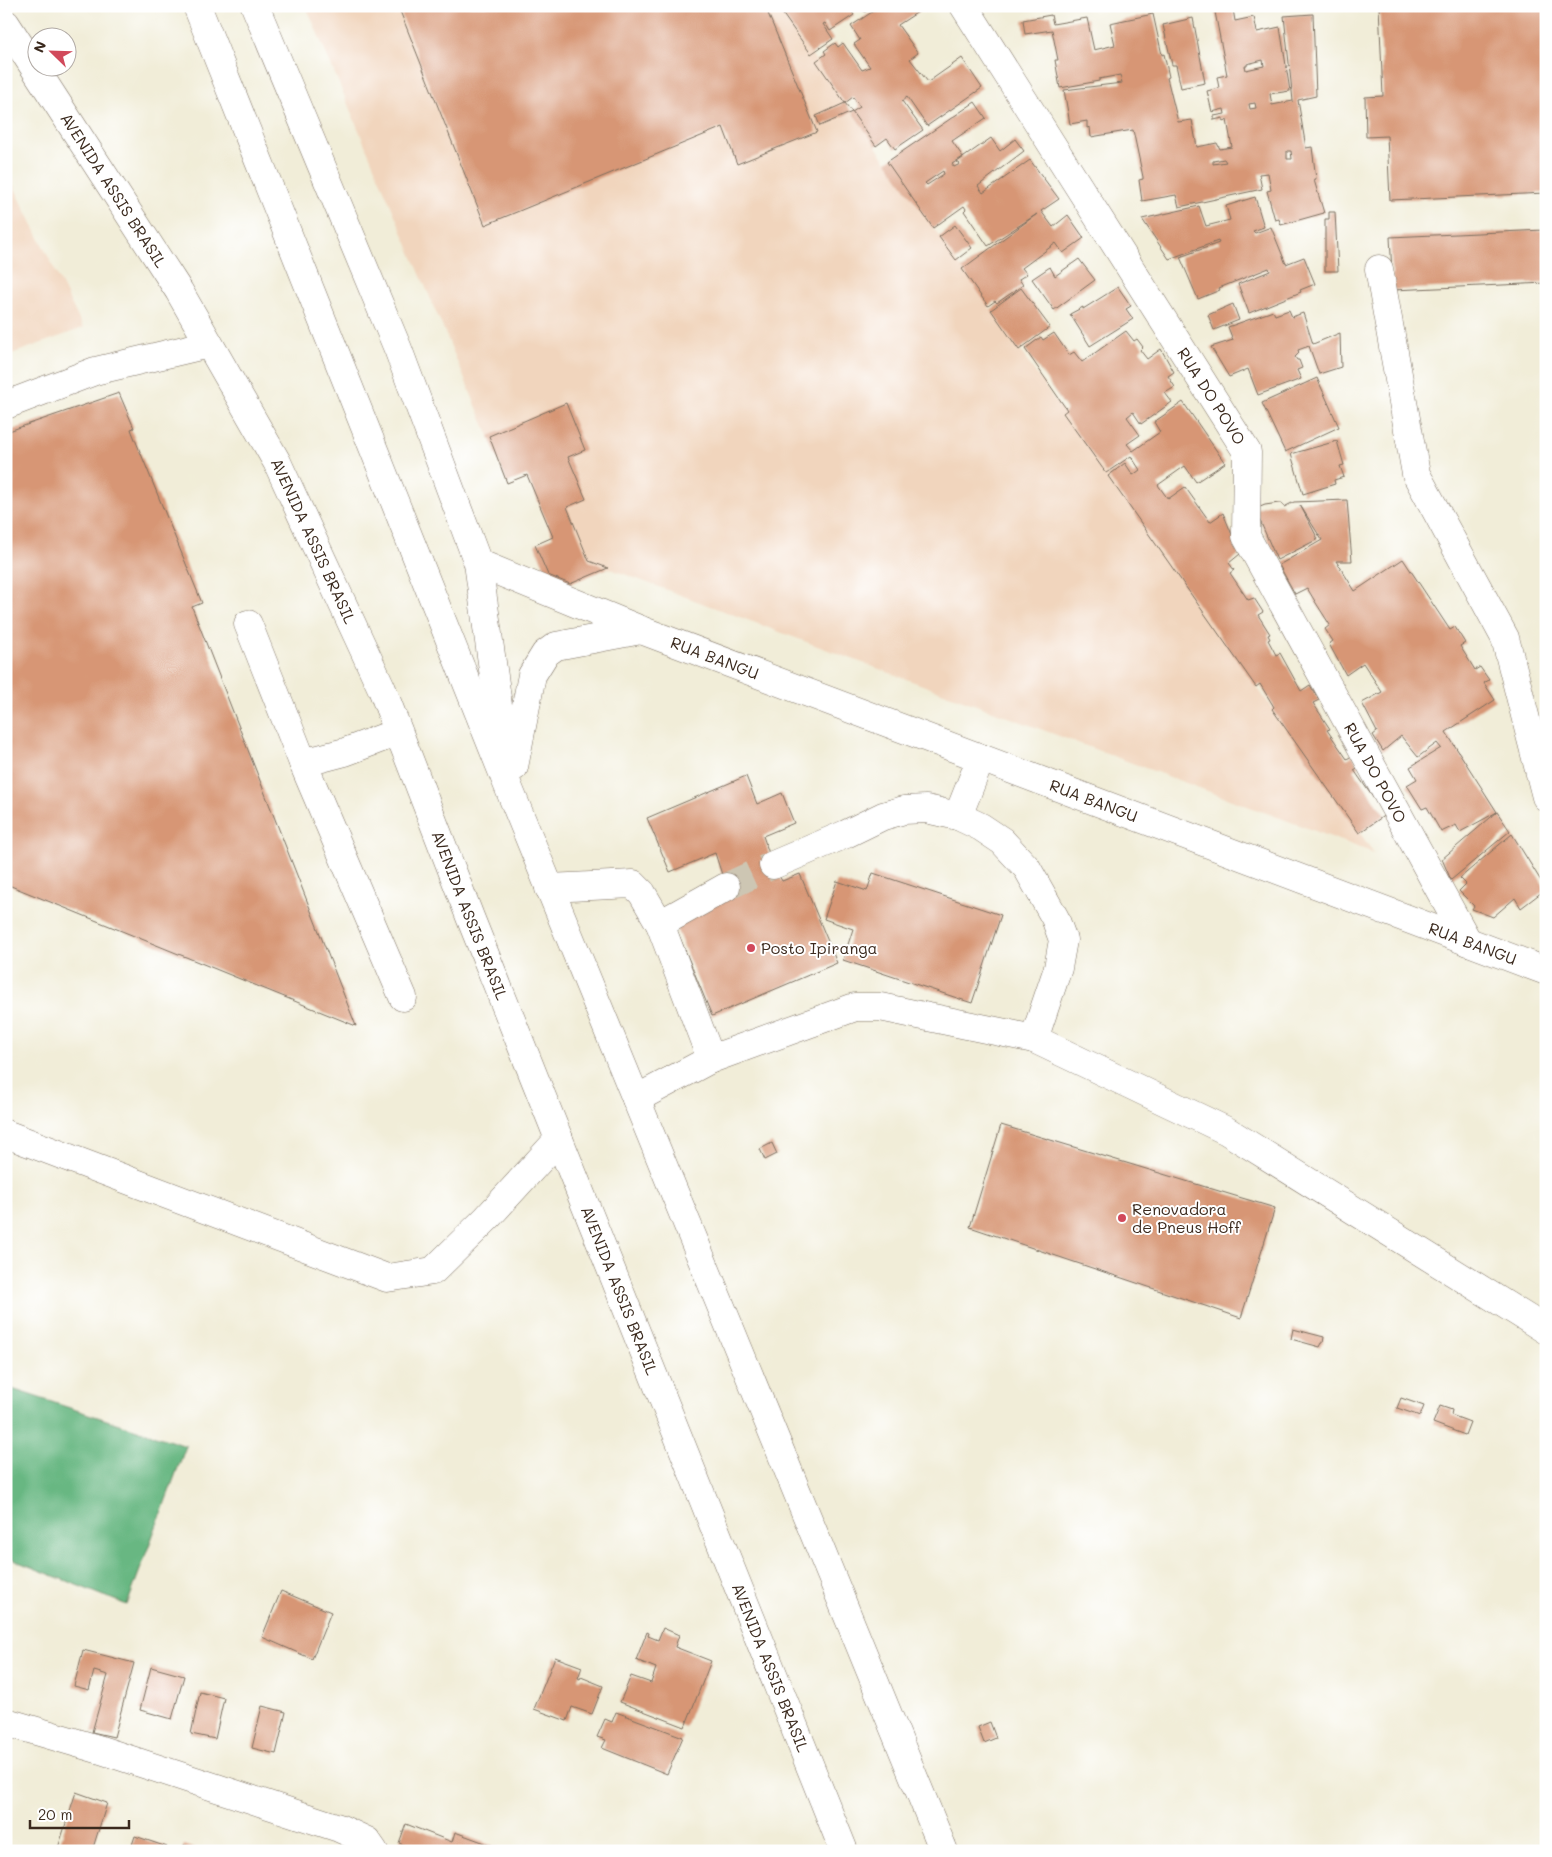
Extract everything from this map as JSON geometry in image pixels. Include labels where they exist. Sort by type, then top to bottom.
[{"type":"main road","points":[[197,6],[549,888],[944,1851]]},
{"type":"main road","points":[[255,6],[398,349],[478,563],[510,791]]},
{"type":"main road","name":"RUA DO POVO","points":[[964,6],[1247,452],[1246,536],[1468,942]]},
{"type":"main road","name":"AVENIDA ASSIS BRASIL","points":[[6,24],[178,291],[277,462],[382,689],[470,917],[844,1851]]},
{"type":"main road","points":[[1379,269],[1416,474],[1505,638],[1546,797]]},
{"type":"main road","points":[[6,405],[95,371],[209,344]]},
{"type":"main road","name":"RUA BANGU","points":[[478,563],[641,630],[1546,971]]},
{"type":"main road","points":[[248,624],[302,763],[404,997]]},
{"type":"main road","points":[[510,791],[532,675],[545,654],[556,646],[641,630]]},
{"type":"main road","points":[[302,763],[345,752],[398,732]]},
{"type":"main road","points":[[958,816],[981,758]]},
{"type":"main road","points":[[774,866],[883,816],[904,810],[926,809],[958,816],[981,827],[1002,841],[1027,868],[1058,925],[1063,940],[1058,968],[1034,1038]]},
{"type":"main road","points":[[549,888],[633,884],[642,893],[660,924],[711,1058]]},
{"type":"main road","points":[[660,924],[726,887]]},
{"type":"main road","points":[[636,1099],[711,1058],[854,1006],[880,1006],[1034,1038],[1227,1130],[1546,1330]]},
{"type":"main road","points":[[6,1134],[387,1278],[433,1271],[487,1218],[559,1139]]},
{"type":"main road","points":[[6,1722],[101,1750],[339,1828],[367,1841],[374,1851]]},
{"type":"shaded area","points":[[306,6],[777,6],[1374,853],[589,561],[567,507],[586,498],[568,457],[585,450],[566,404],[489,436]]},
{"type":"shaded area","points":[[6,170],[83,328],[6,356]]},
{"type":"green space","points":[[6,1387],[186,1446],[127,1605],[6,1557]]},
{"type":"building","points":[[398,6],[765,6],[817,132],[737,164],[723,127],[485,225]]},
{"type":"building","points":[[777,6],[848,6],[854,15],[830,31],[825,23],[823,24],[833,39],[811,54]]},
{"type":"building","points":[[861,6],[873,6],[865,12]]},
{"type":"building","points":[[881,6],[927,6],[898,25],[918,53],[910,59],[928,82],[962,58],[982,88],[927,126],[907,97],[902,101],[923,130],[895,149],[887,138],[876,146],[852,112],[860,107],[853,97],[845,103],[816,61],[826,54],[824,51],[835,43],[838,47],[843,43],[862,70],[870,67],[854,44],[860,40],[851,26]]},
{"type":"building","points":[[1379,6],[1546,6],[1546,193],[1390,200],[1387,136],[1366,137],[1365,97],[1383,96]]},
{"type":"building","points":[[1233,9],[1235,21],[1254,17],[1257,32],[1280,27],[1290,91],[1270,94],[1272,105],[1293,101],[1284,16],[1313,14],[1316,96],[1298,100],[1306,148],[1312,147],[1316,179],[1314,180],[1324,213],[1281,225],[1279,219],[1275,220],[1267,191],[1271,190],[1268,173],[1259,174],[1262,189],[1179,207],[1176,195],[1142,201],[1139,180],[1143,179],[1143,177],[1133,130],[1091,137],[1090,127],[1087,128],[1087,121],[1070,124],[1064,90],[1122,83],[1120,75],[1060,88],[1055,60],[1058,60],[1052,30],[1025,34],[1023,20],[1051,15],[1053,24],[1087,18],[1094,50],[1115,45],[1110,23],[1153,14],[1162,55],[1164,54],[1169,77],[1167,78],[1178,122],[1192,120],[1197,147],[1217,143],[1220,149],[1232,147],[1227,120],[1223,121],[1223,118],[1214,120],[1214,116],[1225,114],[1224,109],[1212,112],[1207,91],[1219,88],[1217,77],[1227,75],[1215,12]],"holes":[[[1263,60],[1264,66],[1246,70],[1245,66]],[[1255,103],[1256,108],[1250,109],[1249,104]],[[1287,151],[1291,151],[1292,159],[1287,159]],[[1224,159],[1226,162],[1213,164],[1213,161]]]},
{"type":"building","points":[[1193,18],[1205,83],[1181,88],[1176,65],[1172,65],[1163,25]]},
{"type":"building","points":[[975,102],[986,118],[952,141],[963,157],[952,164],[954,167],[960,164],[957,162],[991,138],[1000,151],[1015,139],[1024,151],[978,186],[983,193],[1030,160],[1059,199],[1041,211],[1053,227],[1068,215],[1084,238],[1063,253],[1056,243],[1022,268],[1027,274],[1019,279],[1023,285],[997,303],[995,301],[988,306],[962,269],[1037,214],[988,246],[964,211],[966,209],[964,206],[933,228],[887,162]],"holes":[[[943,171],[944,174],[927,185],[925,183]]]},
{"type":"building","points":[[845,103],[852,112],[820,126],[816,116]]},
{"type":"building","points":[[1255,197],[1264,227],[1253,231],[1255,233],[1271,227],[1286,264],[1304,257],[1315,284],[1300,290],[1301,292],[1249,313],[1238,284],[1270,271],[1269,268],[1219,288],[1220,290],[1198,299],[1180,257],[1219,243],[1218,241],[1169,259],[1142,219],[1199,206],[1206,226],[1230,220],[1226,206]]},
{"type":"building","points":[[1329,212],[1335,212],[1338,271],[1325,271],[1325,219],[1329,219]]},
{"type":"building","points":[[955,225],[972,248],[956,260],[939,237]]},
{"type":"building","points":[[1544,230],[1546,283],[1393,290],[1390,237]]},
{"type":"building","points":[[1079,259],[1095,280],[1054,310],[1032,279],[1050,267],[1055,276]]},
{"type":"building","points":[[1118,287],[1131,306],[1126,309],[1133,319],[1090,346],[1070,314],[1083,307],[1083,309]]},
{"type":"building","points":[[1021,288],[1050,327],[1019,350],[991,310]]},
{"type":"building","points":[[1233,304],[1239,320],[1214,330],[1208,315]]},
{"type":"building","points":[[1289,310],[1292,317],[1303,313],[1313,344],[1340,333],[1341,367],[1319,374],[1309,346],[1298,350],[1299,353],[1295,357],[1299,360],[1302,368],[1297,370],[1301,379],[1258,395],[1248,369],[1229,377],[1211,347],[1233,340],[1228,327],[1273,311],[1275,315]]},
{"type":"building","points":[[1126,331],[1134,341],[1137,339],[1143,347],[1140,350],[1147,359],[1161,349],[1174,372],[1168,376],[1175,387],[1165,393],[1172,402],[1141,424],[1133,412],[1127,417],[1140,435],[1127,444],[1133,451],[1160,432],[1154,422],[1183,402],[1225,463],[1196,482],[1185,466],[1158,485],[1168,499],[1185,487],[1210,522],[1223,513],[1240,554],[1229,563],[1234,570],[1230,573],[1248,600],[1254,598],[1263,612],[1258,615],[1270,634],[1268,635],[1270,639],[1268,640],[1276,655],[1280,653],[1301,691],[1310,685],[1319,700],[1313,703],[1330,729],[1327,730],[1347,759],[1353,755],[1359,767],[1354,770],[1385,815],[1359,833],[1272,709],[1274,707],[1260,684],[1256,687],[1108,476],[1125,463],[1133,475],[1140,470],[1131,456],[1106,473],[1063,413],[1067,410],[1025,349],[1041,337],[1043,340],[1054,333],[1069,355],[1074,352],[1082,362]]},
{"type":"building","points":[[1317,378],[1339,427],[1285,452],[1262,403]]},
{"type":"building","points":[[119,393],[134,428],[131,429],[132,432],[202,603],[192,607],[356,1026],[6,884],[6,432]]},
{"type":"building","points":[[566,403],[585,450],[568,457],[586,499],[567,507],[589,561],[608,568],[570,584],[548,575],[535,545],[553,537],[527,475],[507,483],[489,436]]},
{"type":"building","points":[[1337,441],[1344,465],[1340,466],[1344,477],[1334,480],[1335,484],[1303,494],[1291,454]]},
{"type":"building","points":[[1347,500],[1352,561],[1336,561],[1355,591],[1403,559],[1450,630],[1455,627],[1465,643],[1460,646],[1475,670],[1480,667],[1489,680],[1484,683],[1495,700],[1446,732],[1497,812],[1460,832],[1456,825],[1441,832],[1427,807],[1422,809],[1407,785],[1417,779],[1410,767],[1441,748],[1437,743],[1418,757],[1401,736],[1383,751],[1373,735],[1377,732],[1362,703],[1382,692],[1363,663],[1346,675],[1329,644],[1333,641],[1325,629],[1330,625],[1307,588],[1295,594],[1279,565],[1322,540],[1300,505],[1318,539],[1277,560],[1255,509],[1279,503],[1282,503],[1284,507],[1294,502]]},
{"type":"building","points":[[746,776],[757,804],[782,793],[794,823],[763,836],[773,865],[782,881],[800,874],[837,963],[712,1016],[674,923],[726,887],[715,853],[670,872],[647,818]]},
{"type":"building","points":[[1497,812],[1510,831],[1451,880],[1442,859]]},
{"type":"building","points":[[1512,834],[1546,889],[1521,908],[1515,898],[1493,917],[1472,909],[1474,906],[1459,891],[1466,884],[1460,878]]},
{"type":"building","points":[[873,873],[1001,915],[972,1003],[843,960],[853,929],[824,919],[837,881],[867,891]]},
{"type":"building","name":"Renovadora de Pneus Hoff","points":[[1001,1125],[1275,1208],[1241,1318],[970,1227]]},
{"type":"building","points":[[772,1143],[777,1154],[765,1160],[760,1149]]},
{"type":"building","points":[[1293,1329],[1324,1337],[1323,1343],[1320,1347],[1291,1339]]},
{"type":"building","points":[[1401,1398],[1424,1406],[1420,1416],[1397,1408]]},
{"type":"building","points":[[1440,1406],[1452,1410],[1451,1415],[1470,1422],[1465,1435],[1433,1423]]},
{"type":"building","points":[[281,1591],[331,1612],[312,1659],[262,1637]]},
{"type":"building","points":[[663,1628],[679,1635],[675,1647],[711,1661],[685,1727],[620,1702],[631,1676],[651,1683],[656,1668],[636,1660],[647,1632],[649,1633],[648,1636],[658,1640]]},
{"type":"building","points":[[83,1650],[134,1663],[114,1737],[92,1732],[108,1675],[94,1671],[89,1690],[74,1686]]},
{"type":"building","points":[[555,1657],[582,1667],[578,1678],[580,1679],[581,1677],[603,1686],[592,1714],[572,1707],[567,1721],[534,1709]]},
{"type":"building","points":[[151,1667],[184,1676],[172,1719],[140,1710]]},
{"type":"building","points":[[200,1692],[224,1698],[215,1739],[191,1734]]},
{"type":"building","points":[[262,1706],[286,1712],[276,1754],[252,1748]]},
{"type":"building","points":[[616,1712],[683,1737],[667,1774],[602,1748],[606,1740],[597,1737],[605,1719],[612,1722]]},
{"type":"building","points":[[990,1722],[996,1738],[984,1743],[978,1727]]},
{"type":"building","points":[[76,1792],[107,1803],[92,1851],[65,1851],[58,1848]]},
{"type":"building","points":[[406,1824],[452,1842],[455,1832],[507,1851],[417,1851],[399,1843]]},
{"type":"building","points":[[135,1836],[167,1847],[165,1851],[130,1851]]},
{"type":"building","points":[[184,1845],[199,1850],[199,1851],[182,1851]]},
{"type":"tunnel","points":[[726,887],[773,865]]},
{"type":"place","name":"Posto Ipiranga","points":[[751,948]]},
{"type":"place","name":"Renovadora de Pneus Hoff","points":[[1122,1218]]}]
